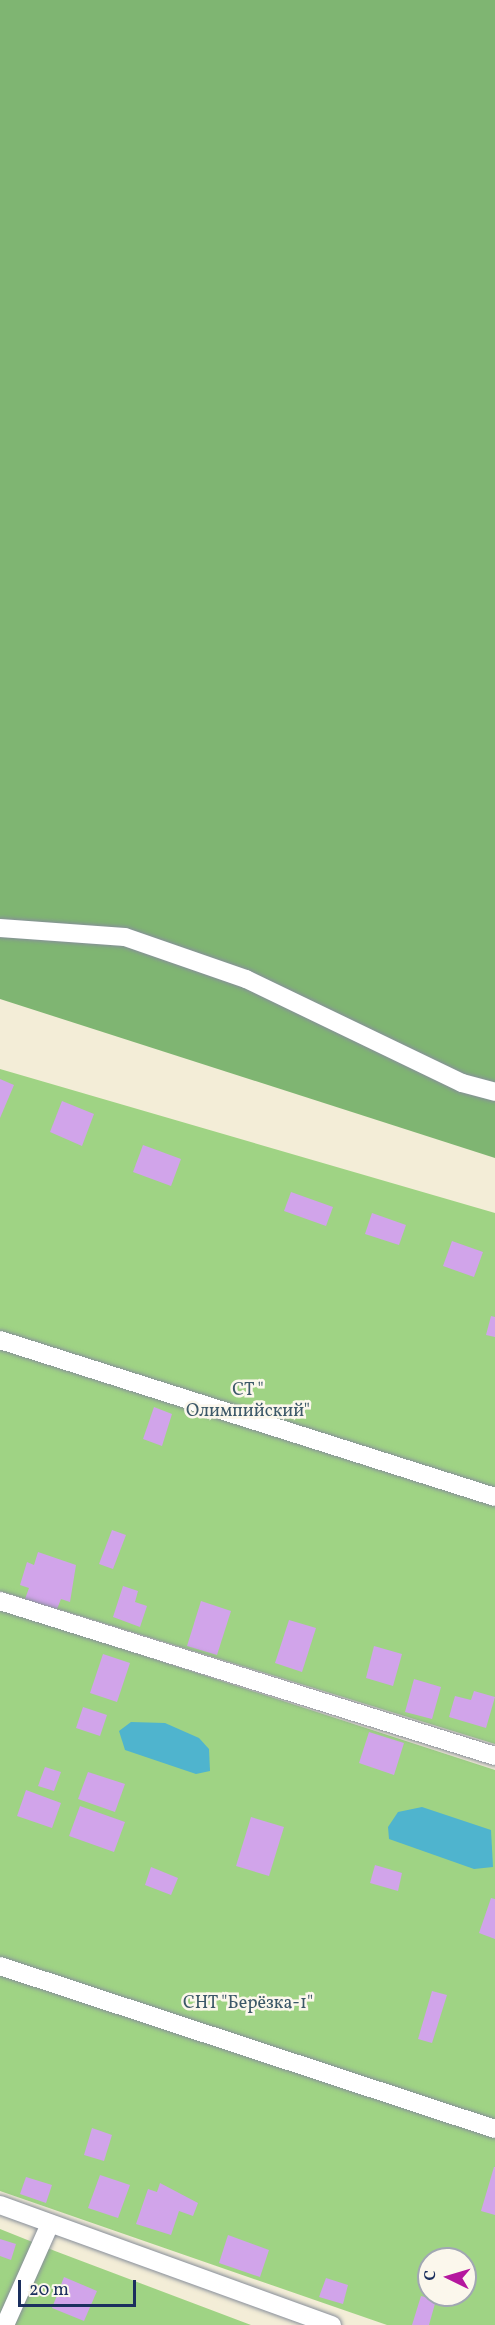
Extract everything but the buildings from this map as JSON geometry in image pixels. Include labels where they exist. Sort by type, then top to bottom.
[{"type":"lane","points":[[0,928],[124,937],[246,979],[462,1083],[495,1092]]},
{"type":"lane","points":[[0,1340],[495,1497]]},
{"type":"lane","points":[[0,1601],[495,1756]]},
{"type":"lane","points":[[0,1966],[495,2129]]},
{"type":"lane","points":[[0,2205],[322,2323]]},
{"type":"lane","points":[[5,2325],[50,2224]]},
{"type":"green space","points":[[0,0],[495,0],[495,1158],[0,999]]},
{"type":"green space","name":"СТ \" Олимпийский\"","points":[[0,1069],[495,1213],[495,1744],[0,1591]]},
{"type":"green space","name":"СНТ \"Берёзка-1\"","points":[[0,1609],[495,1770],[495,2325],[387,2325],[0,2191]]},
{"type":"green space","points":[[0,2229],[55,2251],[251,2325],[0,2325]]},
{"type":"water","points":[[131,1722],[165,1723],[199,1738],[209,1749],[210,1771],[196,1774],[125,1750],[119,1731]]},
{"type":"water","points":[[422,1807],[491,1830],[493,1867],[474,1869],[389,1839],[388,1827],[398,1812]]}]
